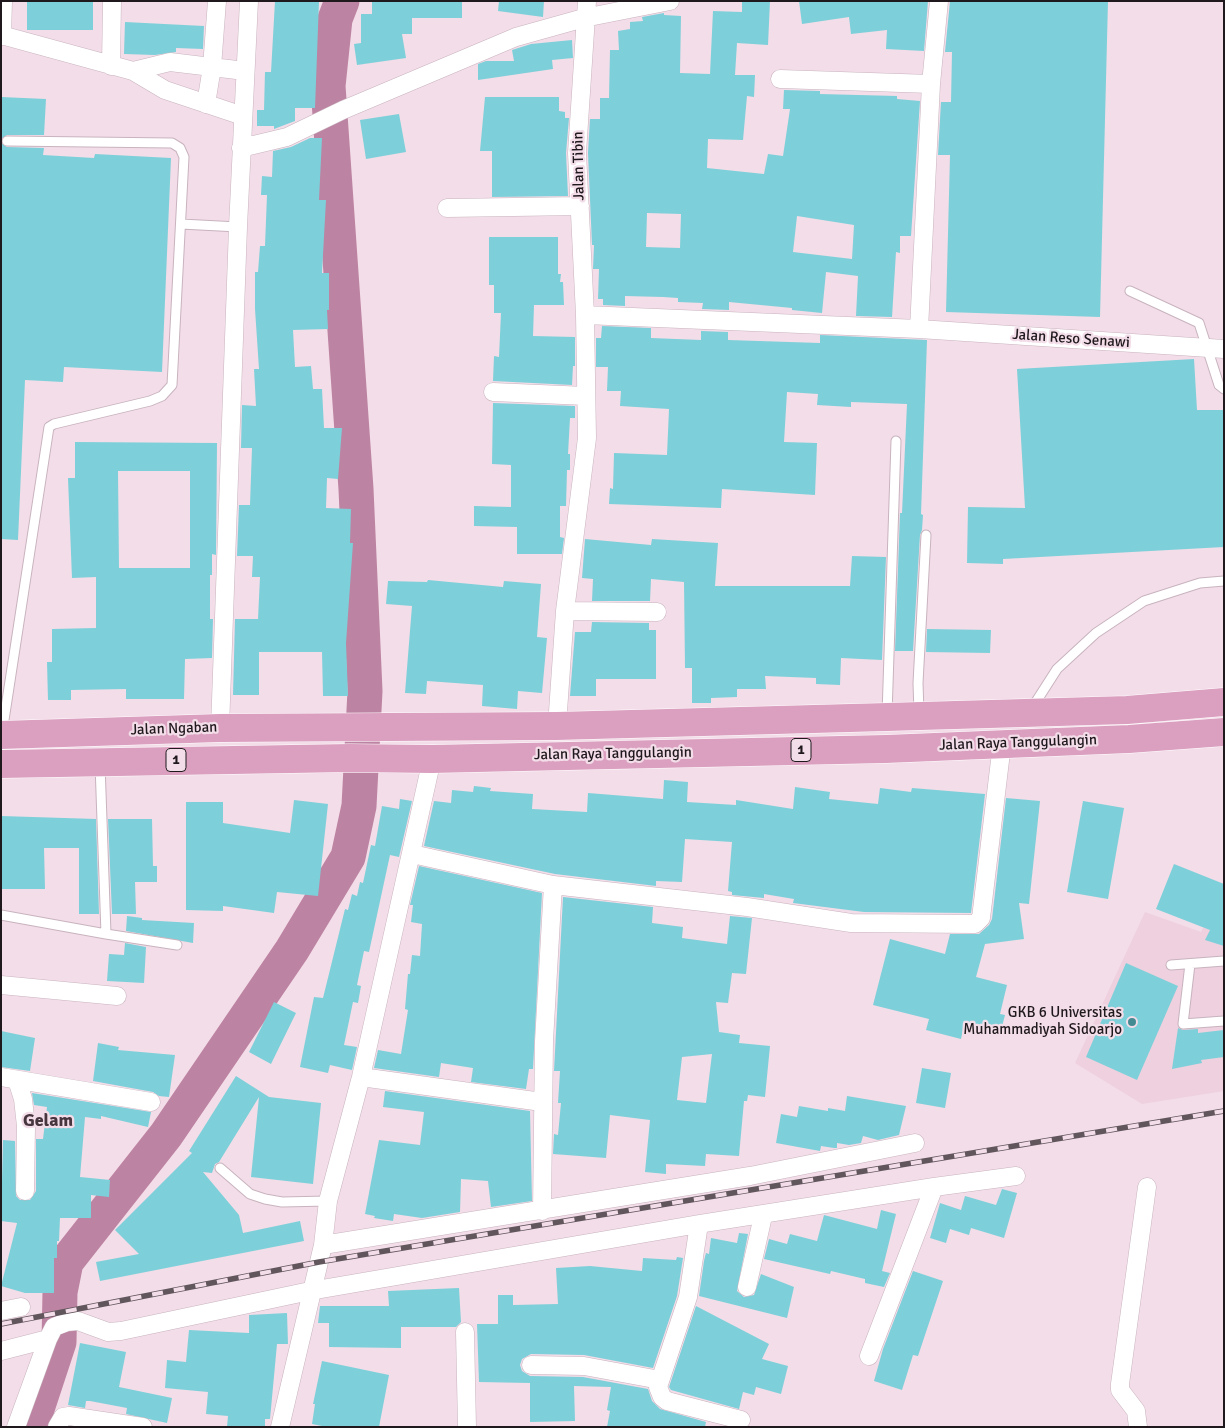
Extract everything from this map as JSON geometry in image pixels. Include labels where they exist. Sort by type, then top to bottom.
[{"type":"highway","name":"Jalan Raya Tanggulangin","points":[[348,727],[557,726],[887,717],[1127,710],[1224,702]]},
{"type":"highway","points":[[1127,710],[1124,720],[1129,739]]},
{"type":"highway","points":[[1082,740],[1090,724],[1084,711]]},
{"type":"highway","name":"Jalan Ngaban","points":[[1,735],[220,728],[348,727]]},
{"type":"highway","name":"Jalan Raya Tanggulangin","points":[[1,764],[350,758],[432,759],[1002,744],[1129,739],[1224,732]]},
{"type":"street","points":[[3,1],[2,35],[111,66],[133,70],[165,90],[243,116]]},
{"type":"street","points":[[111,66],[112,1]]},
{"type":"street","points":[[206,104],[212,67],[217,1]]},
{"type":"street","points":[[220,728],[241,148],[249,1]]},
{"type":"street","points":[[241,148],[288,137],[343,110],[585,10],[670,1]]},
{"type":"street","points":[[919,329],[931,84],[939,1]]},
{"type":"street","name":"Jalan Tibin","points":[[557,726],[565,611],[586,438],[585,315],[577,153],[585,10]]},
{"type":"street","points":[[133,70],[170,62],[246,71]]},
{"type":"street","points":[[780,79],[931,84]]},
{"type":"street","points":[[447,208],[580,206]]},
{"type":"street","name":"Jalan Reso Senawi","points":[[585,315],[919,329],[1216,348]]},
{"type":"street","points":[[492,392],[586,396]]},
{"type":"street","points":[[565,611],[657,612]]},
{"type":"street","points":[[412,854],[553,885],[747,907],[851,923],[975,924],[981,918],[1002,744]]},
{"type":"street","points":[[280,1427],[310,1291],[323,1245],[328,1201],[361,1077],[432,759]]},
{"type":"street","points":[[542,1211],[542,1102],[553,885]]},
{"type":"street","points":[[1,985],[116,996]]},
{"type":"street","points":[[361,1077],[542,1102]]},
{"type":"street","points":[[9,1079],[151,1102]]},
{"type":"street","points":[[9,1079],[23,1099],[26,1126],[25,1191]]},
{"type":"street","points":[[323,1245],[750,1176],[915,1142]]},
{"type":"street","points":[[1,1350],[78,1321],[108,1332],[121,1331],[310,1291],[699,1224],[763,1216],[934,1187],[1016,1176]]},
{"type":"street","points":[[869,1356],[934,1187]]},
{"type":"street","points":[[1138,1427],[1136,1411],[1120,1390],[1120,1384],[1147,1187]]},
{"type":"street","points":[[747,1287],[763,1216]]},
{"type":"street","points":[[699,1224],[688,1297],[660,1380],[659,1392],[667,1401],[741,1420]]},
{"type":"street","points":[[1,1311],[22,1307]]},
{"type":"street","points":[[16,1427],[56,1329]]},
{"type":"street","points":[[465,1332],[467,1427]]},
{"type":"street","points":[[531,1365],[584,1366],[660,1380]]},
{"type":"street","points":[[57,1427],[63,1417],[69,1416],[143,1427]]},
{"type":"lane","points":[[1,735],[49,427],[54,424],[150,401],[162,396],[172,385],[184,156],[180,148],[172,143],[7,141]]},
{"type":"lane","points":[[180,224],[238,227]]},
{"type":"lane","points":[[1130,291],[1199,323],[1216,348],[1209,361],[1219,386],[1224,389]]},
{"type":"lane","points":[[887,717],[896,441]]},
{"type":"lane","points":[[919,716],[918,683],[926,536]]},
{"type":"lane","points":[[1029,712],[1057,669],[1096,633],[1144,602],[1200,583],[1224,580]]},
{"type":"lane","points":[[100,761],[106,934]]},
{"type":"lane","points":[[1,915],[178,946]]},
{"type":"lane","points":[[1171,965],[1224,961]]},
{"type":"lane","points":[[1190,964],[1183,1024],[1224,1021]]},
{"type":"lane","points":[[220,1168],[250,1194],[265,1199],[282,1202],[328,1201]]},
{"type":"shaded area","points":[[1224,888],[1224,1091],[1142,1104],[1075,1063],[1145,912],[1201,932]]},
{"type":"building","points":[[27,1],[93,1],[93,30],[27,30]]},
{"type":"building","points":[[275,1],[319,1],[315,108],[295,108],[295,121],[274,129],[274,126],[257,126],[257,110],[264,110],[265,72],[271,72]]},
{"type":"building","points":[[372,1],[462,1],[462,18],[412,18],[412,34],[402,34],[406,58],[357,65],[354,44],[361,43],[361,14],[372,14]]},
{"type":"building","points":[[499,1],[544,1],[543,17],[498,11]]},
{"type":"building","points":[[742,1],[770,1],[768,45],[737,43],[735,75],[755,75],[754,97],[747,96],[743,140],[708,139],[707,168],[764,174],[768,154],[783,156],[790,109],[783,109],[784,90],[820,91],[820,94],[897,96],[897,99],[920,101],[911,236],[900,236],[900,253],[896,252],[892,317],[856,316],[858,276],[826,272],[822,313],[729,302],[729,310],[702,309],[703,303],[678,302],[678,298],[663,297],[625,296],[625,306],[603,305],[603,299],[598,299],[599,269],[593,269],[594,245],[592,245],[588,153],[590,119],[600,119],[600,98],[609,98],[610,50],[619,50],[618,31],[630,29],[630,22],[643,21],[642,17],[664,13],[664,15],[681,16],[680,73],[710,74],[713,11],[742,12]],"holes":[[[647,213],[681,214],[680,248],[646,247]],[[797,216],[854,225],[852,259],[793,252]]]},
{"type":"building","points":[[799,1],[928,1],[924,51],[886,49],[887,30],[851,34],[849,17],[802,24]]},
{"type":"building","points":[[950,1],[1108,1],[1100,317],[946,312],[950,155],[938,155],[941,102],[951,102],[952,52],[945,52]]},
{"type":"building","points":[[125,22],[204,26],[203,49],[176,48],[176,52],[155,55],[124,54]]},
{"type":"building","points":[[572,40],[573,58],[552,60],[553,69],[478,80],[478,64],[486,61],[514,61],[512,50],[531,44]]},
{"type":"building","points":[[1,97],[46,99],[44,135],[7,135],[1,139]]},
{"type":"building","points":[[485,97],[559,97],[559,111],[565,112],[565,118],[569,118],[566,153],[568,196],[492,197],[492,151],[480,151]]},
{"type":"building","points":[[399,114],[406,152],[366,159],[360,120]]},
{"type":"building","points":[[310,138],[322,138],[319,200],[326,200],[322,273],[329,273],[328,329],[293,330],[295,367],[311,366],[313,389],[322,389],[324,428],[342,428],[338,479],[327,478],[326,508],[351,509],[350,543],[353,543],[346,643],[348,696],[323,696],[322,652],[259,652],[259,695],[233,695],[235,619],[258,619],[260,577],[252,577],[253,556],[237,556],[239,505],[250,505],[252,448],[241,448],[242,405],[256,406],[254,369],[259,369],[255,309],[255,272],[258,272],[260,246],[265,246],[267,195],[261,195],[262,176],[272,177],[273,151],[291,147]]},
{"type":"building","points":[[1,143],[7,147],[44,148],[43,155],[94,158],[95,154],[171,158],[162,372],[64,367],[63,382],[25,380],[18,540],[1,539]]},
{"type":"building","points":[[489,237],[558,237],[558,274],[561,274],[560,282],[563,282],[564,305],[534,305],[533,336],[575,337],[575,366],[573,366],[572,385],[493,381],[494,356],[499,357],[501,313],[494,313],[494,285],[489,285]]},
{"type":"building","points":[[602,326],[651,328],[651,338],[701,340],[701,331],[728,332],[728,340],[820,343],[820,335],[927,340],[921,514],[923,515],[920,535],[913,651],[895,651],[900,513],[902,513],[907,404],[851,402],[851,407],[817,405],[818,394],[787,392],[784,442],[817,443],[815,495],[722,489],[721,508],[609,504],[610,488],[613,489],[614,453],[667,455],[669,409],[620,406],[621,391],[607,391],[608,367],[596,367],[596,338],[601,338]]},
{"type":"building","points":[[1194,359],[1197,410],[1224,410],[1224,547],[1003,559],[1003,564],[967,563],[968,507],[1025,508],[1017,369]]},
{"type":"building","points":[[493,403],[575,406],[575,418],[570,418],[568,454],[570,454],[570,470],[567,470],[566,506],[560,506],[560,537],[564,538],[562,554],[517,554],[517,527],[474,526],[474,506],[511,507],[511,465],[492,464]]},
{"type":"building","points":[[75,442],[217,443],[216,555],[212,554],[212,575],[210,575],[210,619],[213,619],[212,658],[185,659],[184,699],[126,699],[126,689],[71,690],[71,700],[48,700],[47,662],[52,662],[52,629],[96,628],[96,577],[72,578],[68,478],[75,478]],"holes":[[[118,471],[190,471],[190,568],[119,568]]]},
{"type":"building","points":[[585,539],[651,545],[652,539],[718,543],[715,586],[850,586],[852,556],[886,557],[882,660],[841,658],[840,685],[816,684],[816,678],[765,676],[766,689],[737,689],[737,697],[711,698],[711,703],[692,703],[692,668],[685,668],[684,582],[651,579],[650,601],[592,601],[593,579],[582,578]]},
{"type":"building","points":[[428,580],[503,587],[504,581],[541,584],[537,637],[547,638],[542,693],[518,691],[517,709],[482,706],[483,685],[427,681],[426,694],[405,693],[412,606],[386,604],[388,581],[427,582]]},
{"type":"building","points":[[592,622],[649,623],[649,630],[656,630],[656,679],[596,679],[596,696],[570,696],[575,632],[591,632]]},
{"type":"building","points":[[927,629],[991,630],[990,653],[926,652]]},
{"type":"building","points":[[664,780],[688,782],[687,802],[736,805],[736,800],[793,809],[795,787],[830,792],[829,799],[878,804],[880,788],[911,792],[912,788],[985,794],[971,913],[864,912],[793,903],[794,899],[764,894],[764,898],[732,895],[732,892],[728,891],[732,842],[685,839],[682,882],[656,881],[656,886],[555,874],[424,846],[434,801],[451,803],[452,790],[473,792],[474,786],[491,788],[490,791],[533,794],[532,809],[587,812],[588,793],[663,799]]},
{"type":"building","points":[[1006,798],[1040,801],[1029,904],[1019,903],[1024,939],[985,944],[976,977],[1007,985],[1000,1014],[1005,1015],[1000,1034],[964,1025],[961,1039],[926,1030],[929,1019],[873,1005],[890,939],[945,954],[950,934],[979,934],[989,925],[992,919]]},
{"type":"building","points":[[400,799],[412,801],[399,857],[390,855],[369,952],[364,951],[357,985],[361,986],[358,1003],[353,1002],[344,1045],[357,1047],[352,1070],[330,1065],[328,1073],[300,1067],[314,997],[323,998],[345,909],[348,910],[352,894],[357,896],[360,882],[363,883],[371,845],[375,846],[382,806],[399,809]]},
{"type":"building","points":[[294,800],[328,804],[318,896],[277,892],[274,913],[223,906],[223,911],[186,910],[186,802],[223,802],[223,823],[290,833]]},
{"type":"building","points":[[1083,801],[1124,808],[1108,899],[1067,892]]},
{"type":"building","points":[[1,816],[96,819],[99,914],[79,914],[79,848],[44,848],[45,889],[1,889]]},
{"type":"building","points":[[108,819],[152,819],[153,866],[157,866],[157,882],[135,882],[136,914],[112,914]]},
{"type":"building","points":[[1174,864],[1224,884],[1224,946],[1205,940],[1210,930],[1156,909]]},
{"type":"building","points":[[419,866],[542,893],[533,1069],[529,1069],[526,1089],[471,1082],[473,1068],[441,1063],[439,1077],[374,1068],[378,1050],[401,1054],[408,1010],[405,1009],[408,974],[410,974],[412,955],[420,956],[422,924],[411,922],[413,905],[410,905]]},
{"type":"building","points":[[563,897],[653,907],[652,923],[683,927],[682,938],[727,944],[730,916],[752,918],[746,974],[732,973],[728,1003],[716,1002],[719,1032],[740,1035],[739,1043],[770,1046],[765,1097],[748,1095],[747,1101],[744,1101],[739,1156],[706,1154],[705,1166],[666,1164],[666,1174],[645,1172],[650,1120],[610,1115],[606,1158],[553,1154],[554,1134],[558,1135],[561,1103],[558,1103],[560,1071],[554,1071]],"holes":[[[712,1054],[706,1103],[677,1100],[682,1057]]]},
{"type":"building","points":[[127,916],[142,918],[142,920],[194,923],[193,943],[126,931]]},
{"type":"building","points":[[125,943],[146,947],[144,983],[107,981],[109,954],[124,955]]},
{"type":"building","name":"GKB 6 Universitas Muhammadiyah Sidoarjo","points":[[1126,963],[1178,986],[1137,1080],[1086,1057]]},
{"type":"building","points":[[274,1002],[296,1013],[271,1064],[249,1052]]},
{"type":"building","points":[[1178,1028],[1183,1030],[1198,1029],[1198,1033],[1224,1030],[1224,1057],[1201,1060],[1202,1063],[1172,1069]]},
{"type":"building","points":[[1,1031],[35,1038],[30,1071],[1,1067]]},
{"type":"building","points":[[98,1043],[119,1047],[118,1050],[175,1055],[169,1097],[159,1096],[153,1092],[93,1081]]},
{"type":"building","points":[[922,1068],[951,1073],[945,1108],[916,1103]]},
{"type":"building","points":[[236,1076],[269,1097],[321,1103],[313,1184],[251,1177],[259,1097],[219,1162],[215,1164],[212,1173],[203,1172],[239,1215],[243,1233],[300,1221],[304,1241],[100,1281],[96,1262],[139,1254],[115,1230],[192,1153],[189,1151]]},
{"type":"building","points":[[385,1091],[530,1111],[532,1201],[491,1207],[488,1181],[461,1179],[460,1212],[422,1218],[394,1214],[393,1221],[374,1218],[375,1216],[365,1214],[379,1140],[420,1145],[424,1112],[383,1107]]},
{"type":"building","points":[[32,1093],[151,1112],[148,1127],[101,1116],[101,1119],[85,1117],[80,1177],[110,1180],[109,1197],[91,1195],[91,1218],[60,1218],[57,1258],[54,1258],[54,1293],[25,1293],[1,1286],[17,1223],[1,1221],[3,1140],[15,1141],[16,1196],[20,1200],[30,1200],[36,1191],[36,1139],[43,1139],[47,1107],[34,1105]]},
{"type":"building","points":[[847,1096],[906,1106],[899,1135],[878,1140],[863,1136],[861,1143],[849,1145],[837,1143],[837,1148],[821,1146],[820,1151],[776,1143],[781,1114],[797,1117],[799,1106],[828,1111],[828,1108],[845,1111]]},
{"type":"building","points":[[1002,1189],[1017,1193],[1004,1238],[971,1228],[969,1235],[950,1229],[946,1243],[930,1238],[940,1203],[961,1210],[965,1196],[996,1205]]},
{"type":"building","points":[[881,1210],[896,1214],[882,1271],[890,1273],[884,1287],[865,1283],[865,1279],[831,1271],[830,1274],[764,1259],[769,1239],[787,1244],[790,1234],[817,1241],[824,1215],[877,1229]]},
{"type":"building","points":[[739,1233],[748,1234],[737,1291],[744,1297],[754,1295],[761,1274],[794,1287],[787,1318],[699,1296],[704,1261],[706,1253],[709,1254],[711,1238],[737,1243]]},
{"type":"building","points":[[677,1257],[683,1258],[677,1296],[653,1368],[584,1355],[531,1354],[522,1359],[520,1365],[522,1371],[530,1376],[583,1377],[648,1389],[652,1401],[660,1409],[706,1422],[705,1427],[607,1427],[610,1411],[607,1410],[611,1387],[574,1386],[575,1421],[530,1422],[530,1383],[479,1382],[477,1324],[498,1324],[498,1295],[513,1295],[513,1305],[558,1304],[556,1268],[590,1266],[642,1271],[643,1258],[676,1260]]},
{"type":"building","points":[[913,1271],[943,1281],[918,1356],[913,1355],[902,1390],[874,1381],[883,1349]]},
{"type":"building","points":[[459,1288],[461,1322],[456,1327],[401,1327],[401,1348],[329,1347],[329,1323],[318,1323],[320,1306],[389,1306],[388,1291]]},
{"type":"building","points":[[696,1306],[769,1344],[762,1359],[788,1366],[781,1394],[756,1387],[754,1395],[743,1392],[739,1409],[671,1390],[669,1387]]},
{"type":"building","points":[[287,1313],[288,1344],[277,1344],[270,1419],[265,1419],[265,1427],[227,1427],[228,1416],[206,1414],[208,1392],[165,1388],[167,1360],[186,1362],[189,1330],[249,1333],[249,1315]]},
{"type":"building","points":[[80,1343],[126,1352],[119,1387],[172,1398],[167,1423],[126,1414],[127,1408],[90,1401],[86,1401],[85,1408],[68,1405]]},
{"type":"building","points":[[322,1361],[389,1375],[379,1427],[327,1427],[312,1424],[315,1404],[313,1404]]},
{"type":"waterway","points":[[31,1427],[59,1342],[60,1292],[66,1262],[166,1135],[292,950],[348,857],[359,806],[365,691],[356,489],[328,86],[335,19],[342,1]]},
{"type":"railway","points":[[1,1324],[319,1262],[1224,1111]]},
{"type":"place","name":"GKB 6 Universitas Muhammadiyah Sidoarjo","points":[[1132,1022]]},
{"type":"district","name":"Gelam","points":[[48,1121]]}]
